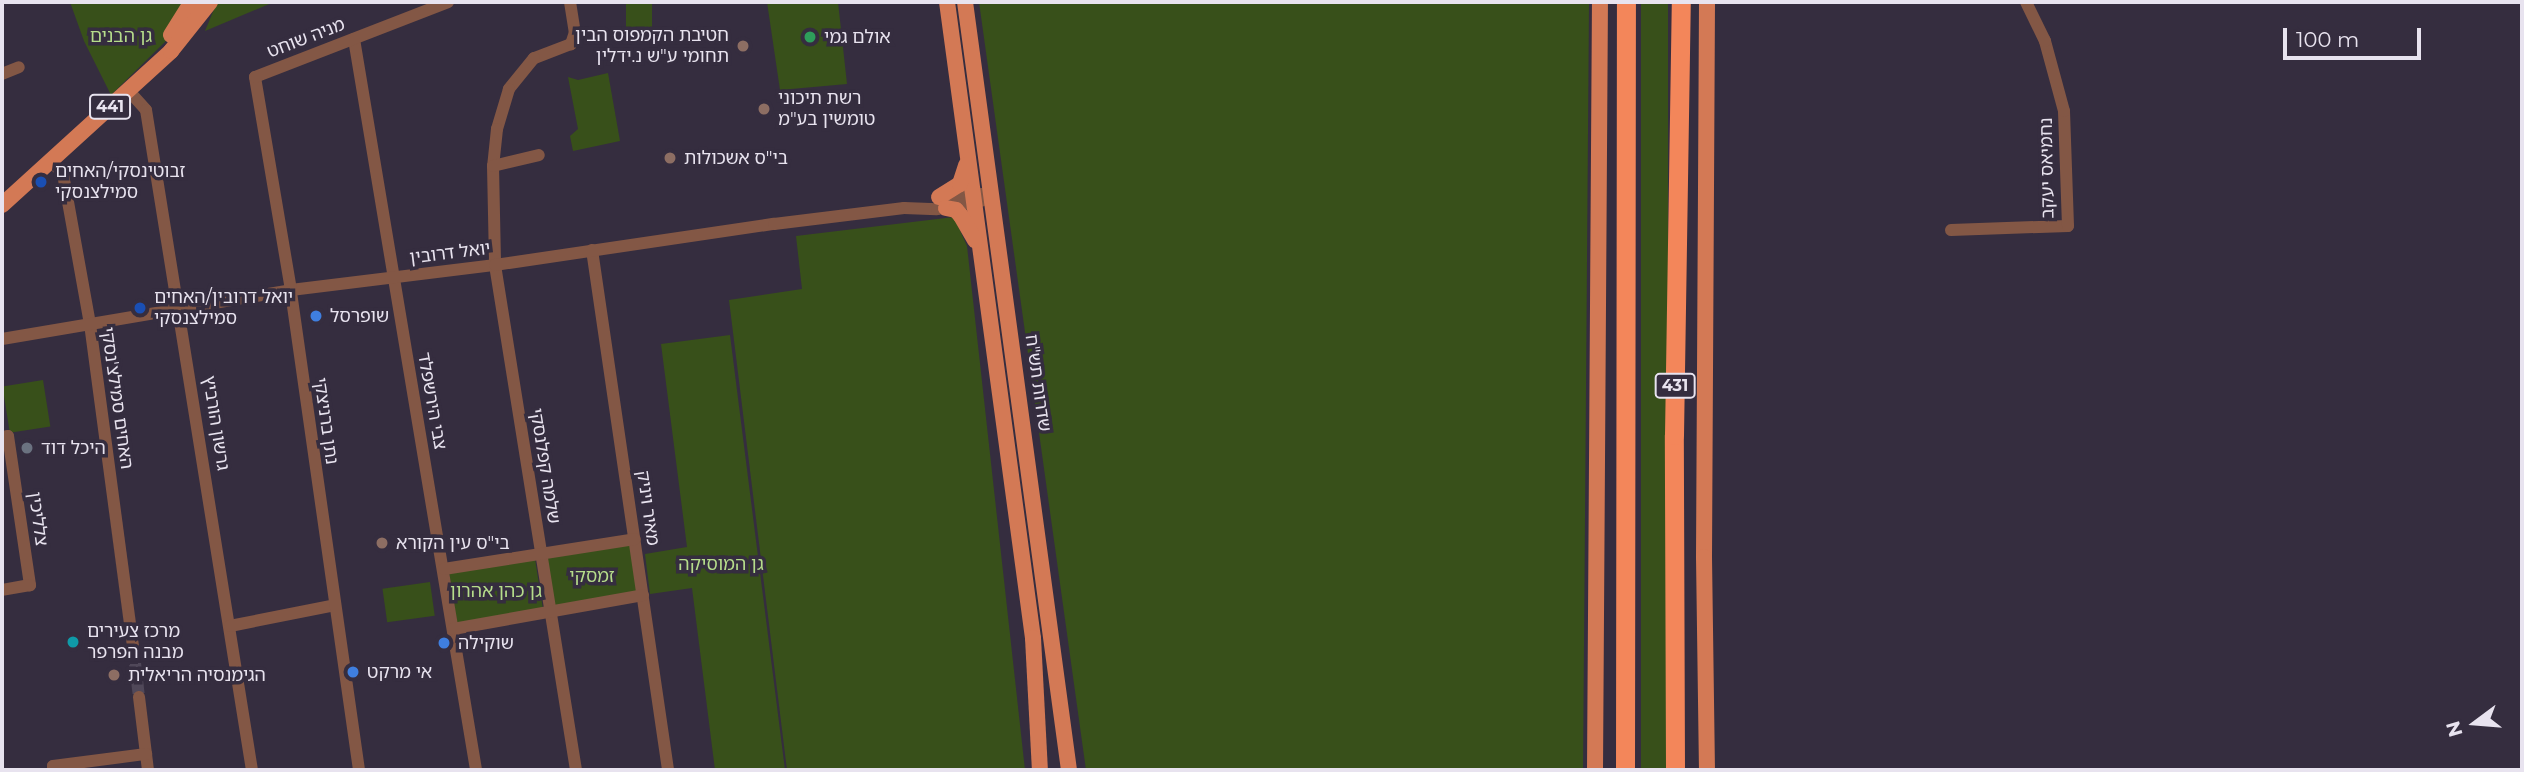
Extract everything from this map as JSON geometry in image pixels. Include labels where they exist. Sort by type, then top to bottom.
[{"type":"highway","points":[[1622,770],[1625,2]]},
{"type":"highway","name":"431","points":[[1676,770],[1674,435],[1681,2]]},
{"type":"main road","name":"441","points":[[2,192],[111,95],[161,46],[192,2]]},
{"type":"main road","name":"441","points":[[2,205],[171,51],[208,2]]},
{"type":"main road","points":[[947,2],[1033,638],[1040,770]]},
{"type":"main road","name":"שדרות תש\"ח","points":[[965,2],[1069,770]]},
{"type":"main road","points":[[1595,770],[1601,2]]},
{"type":"main road","points":[[1707,2],[1707,770]]},
{"type":"main road","points":[[1705,224],[1717,2]]},
{"type":"main road","points":[[968,152],[960,184],[942,203],[961,216],[981,250]]},
{"type":"street","name":"מניה שוחט","points":[[255,77],[448,2]]},
{"type":"street","name":"שלמה קפלנסקי","points":[[570,2],[575,32],[571,44],[534,58],[509,89],[497,129],[493,166],[495,265],[576,770]]},
{"type":"street","name":"נחמיאס יעקב","points":[[1951,230],[2068,226],[2064,111],[2045,41],[2026,2]]},
{"type":"street","name":"צבי הירשפלד","points":[[354,39],[476,770]]},
{"type":"street","points":[[2,74],[19,67]]},
{"type":"street","name":"נתן ברניצקי","points":[[255,77],[290,290],[359,770]]},
{"type":"street","name":"גרשון הורביץ","points":[[128,90],[146,110],[180,308],[252,770]]},
{"type":"street","points":[[493,166],[539,155]]},
{"type":"street","name":"האחים סמילצ'נסקי","points":[[51,161],[63,174],[90,324],[133,646]]},
{"type":"street","name":"יואל דרובין","points":[[2,340],[290,290],[495,265],[992,195]]},
{"type":"street","name":"מאיר ויניק","points":[[592,250],[668,770]]},
{"type":"street","name":"צלליכין","points":[[2,437],[8,436],[30,585],[2,590]]},
{"type":"street","points":[[444,569],[635,539]]},
{"type":"street","points":[[453,629],[643,595]]},
{"type":"street","points":[[230,626],[335,605]]},
{"type":"street","points":[[139,697],[148,770]]},
{"type":"street","points":[[53,768],[146,754]]},
{"type":"green space","name":"גן הבנים","points":[[70,2],[191,2],[169,38],[111,95],[84,41]]},
{"type":"green space","points":[[217,2],[274,2],[205,31]]},
{"type":"green space","points":[[626,2],[652,2],[652,31],[626,31]]},
{"type":"green space","points":[[767,2],[838,2],[847,84],[780,90]]},
{"type":"green space","points":[[979,2],[1589,2],[1583,770],[1086,770]]},
{"type":"green space","points":[[1641,2],[1668,2],[1668,770],[1641,770]]},
{"type":"green space","points":[[608,73],[620,141],[573,151],[570,136],[578,129],[568,77],[578,80]]},
{"type":"green space","points":[[954,217],[967,246],[1025,770],[787,770],[729,300],[802,289],[796,236]]},
{"type":"green space","name":"גן המוסיקה","points":[[730,335],[785,770],[715,770],[692,588],[650,594],[645,554],[687,547],[661,344]]},
{"type":"green space","points":[[43,380],[50,426],[10,433],[3,386]]},
{"type":"green space","name":"זמסקי","points":[[630,545],[638,594],[553,608],[545,558]]},
{"type":"green space","name":"גן כהן אהרון","points":[[535,559],[543,610],[457,624],[449,573]]},
{"type":"green space","points":[[430,582],[435,616],[387,622],[382,589]]},
{"type":"tunnel","points":[[133,646],[139,697]]},
{"type":"place","name":"אולם גמי","points":[[810,37]]},
{"type":"place","name":"חטיבת הקמפוס הבין תחומי ע\"ש נ.ידלין","points":[[743,46]]},
{"type":"place","name":"רשת תיכוני טומשין בע\"מ","points":[[764,109]]},
{"type":"place","name":"בי\"ס אשכולות","points":[[670,158]]},
{"type":"place","name":"זבוטינסקי/האחים סמילצנסקי","points":[[41,182]]},
{"type":"place","name":"יואל דרובין/האחים סמילצנסקי","points":[[140,308]]},
{"type":"place","name":"שופרסל","points":[[316,316]]},
{"type":"place","name":"היכל דוד","points":[[27,448]]},
{"type":"place","name":"בי\"ס עין הקורא","points":[[382,543]]},
{"type":"place","name":"מרכז צעירים מבנה הפרפר","points":[[73,642]]},
{"type":"place","name":"שוקילה","points":[[444,643]]},
{"type":"place","name":"אי מרקט","points":[[353,672]]},
{"type":"place","name":"הגימנסיה הריאלית","points":[[114,675]]}]
